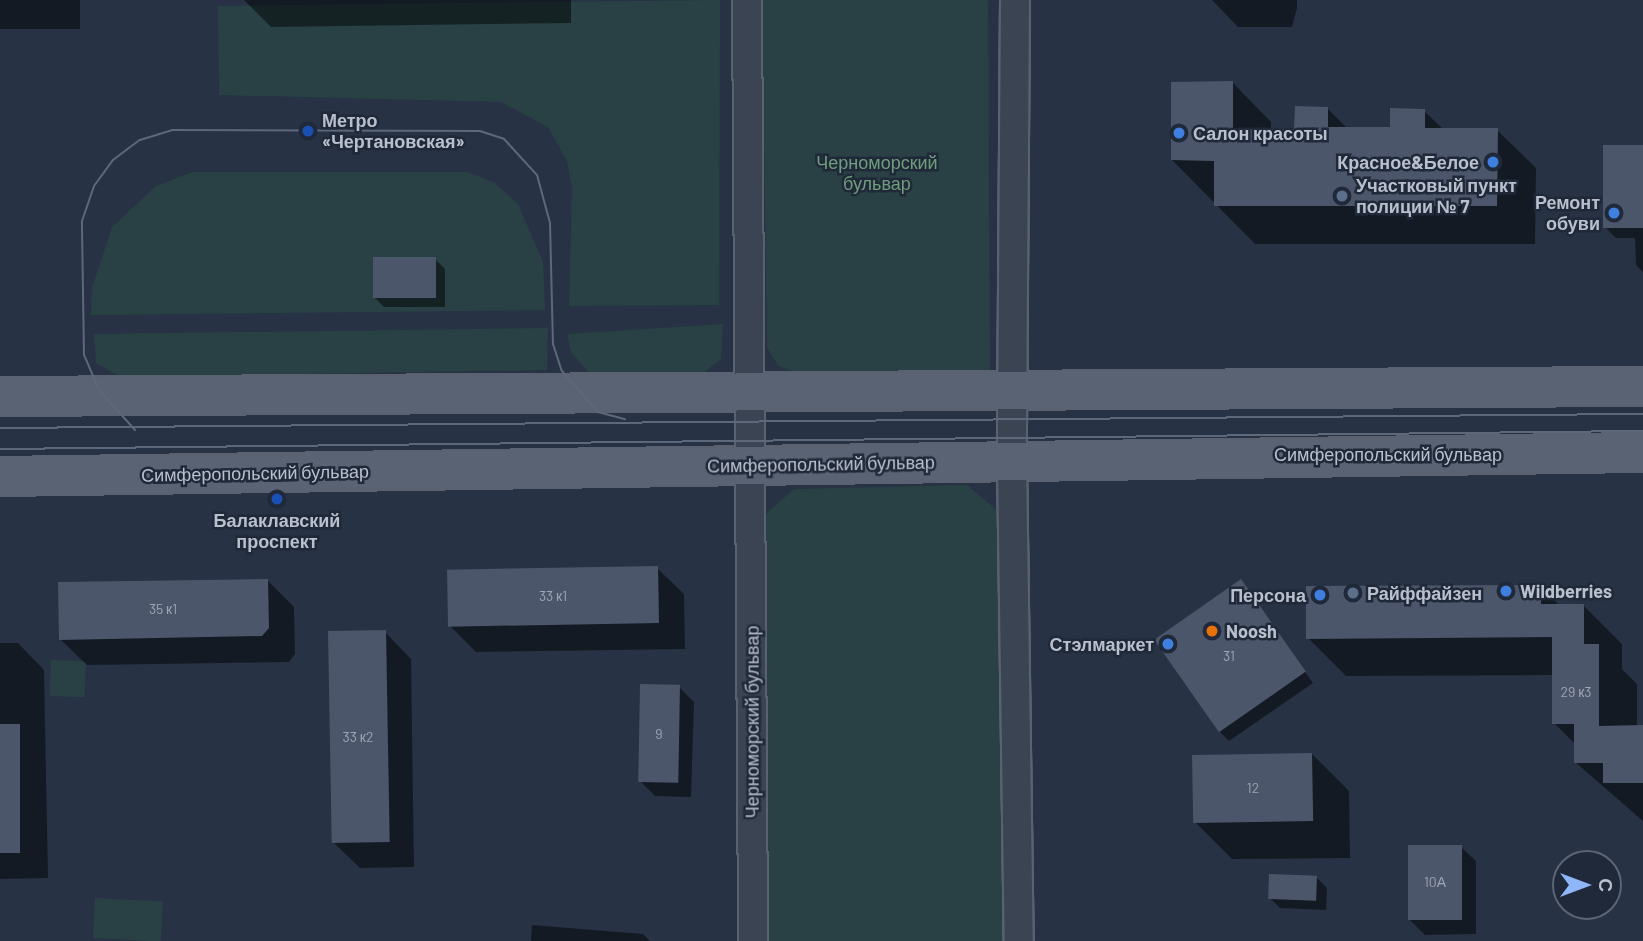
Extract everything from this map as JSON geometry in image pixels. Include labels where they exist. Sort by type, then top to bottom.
[{"type":"main road","points":[[0,396],[1643,386]]},
{"type":"main road","name":"Симферопольский бульвар","points":[[0,476],[1643,452]]},
{"type":"street","name":"Черноморский бульвар","points":[[747,0],[753,391],[753,941]]},
{"type":"street","points":[[1015,0],[1012,460],[1020,941]]},
{"type":"green space","points":[[720,0],[719,305],[569,306],[572,188],[567,161],[548,127],[501,102],[219,95],[218,6]]},
{"type":"green space","name":"Черноморский бульвар","points":[[762,0],[988,0],[990,376],[806,376],[778,366],[767,347]]},
{"type":"green space","points":[[193,172],[468,172],[495,183],[518,204],[543,262],[545,310],[91,315],[92,288],[112,227],[156,186]],"holes":[[[373,257],[436,257],[436,298],[373,298]]]},
{"type":"green space","points":[[723,324],[721,359],[702,374],[591,375],[571,352],[567,334]]},
{"type":"green space","points":[[548,328],[547,370],[121,377],[96,363],[94,334]]},
{"type":"green space","points":[[967,485],[999,512],[1003,941],[762,941],[758,521],[794,489]]},
{"type":"green space","points":[[51,660],[86,661],[85,697],[50,696]]},
{"type":"green space","points":[[95,898],[163,902],[161,941],[93,938]]},
{"type":"building","points":[[1233,81],[1233,129],[1294,129],[1295,106],[1328,107],[1328,127],[1390,127],[1390,108],[1425,109],[1425,128],[1498,128],[1497,206],[1214,206],[1214,161],[1171,160],[1171,82]]},
{"type":"building","points":[[1603,145],[1643,145],[1643,228],[1603,228]]},
{"type":"building","points":[[373,257],[436,257],[436,298],[373,298]]},
{"type":"building","points":[[658,566],[659,623],[448,627],[447,570]]},
{"type":"building","points":[[268,579],[269,628],[262,636],[59,640],[58,582]]},
{"type":"building","points":[[1241,579],[1306,672],[1219,732],[1154,640]]},
{"type":"building","points":[[1541,585],[1541,604],[1584,604],[1584,644],[1599,644],[1599,726],[1643,725],[1643,783],[1603,783],[1603,763],[1574,763],[1574,724],[1552,724],[1552,637],[1306,639],[1306,586]]},
{"type":"building","points":[[386,630],[390,842],[332,843],[328,631]]},
{"type":"building","points":[[640,684],[680,685],[678,783],[638,782]]},
{"type":"building","points":[[0,724],[20,724],[20,853],[0,853]]},
{"type":"building","points":[[1312,753],[1313,821],[1193,823],[1192,755]]},
{"type":"building","points":[[1408,845],[1462,845],[1462,920],[1408,920]]},
{"type":"building","points":[[1269,874],[1317,876],[1316,901],[1268,899]]},
{"type":"tram line","points":[[135,430],[99,390],[84,355],[82,221],[94,186],[113,160],[140,140],[172,130],[480,131],[504,139],[537,175],[550,223],[553,344],[562,371],[598,412],[625,419]]},
{"type":"tram line","points":[[0,428],[1643,414]]},
{"type":"tram line","points":[[0,449],[1643,431]]},
{"type":"place","name":"Метро «Чертановская»","points":[[308,131]]},
{"type":"place","name":"Салон красоты","points":[[1179,133]]},
{"type":"place","name":"Красное&Белое","points":[[1493,162]]},
{"type":"place","name":"Участковый пункт полиции № 7","points":[[1342,196]]},
{"type":"place","name":"Ремонт обуви","points":[[1614,213]]},
{"type":"place","name":"Балаклавский проспект","points":[[277,499]]},
{"type":"place","name":"Wildberries","points":[[1506,591]]},
{"type":"place","name":"Райффайзен","points":[[1353,593]]},
{"type":"place","name":"Персона","points":[[1320,595]]},
{"type":"place","name":"Noosh","points":[[1212,631]]},
{"type":"place","name":"Стэлмаркет","points":[[1168,644]]}]
